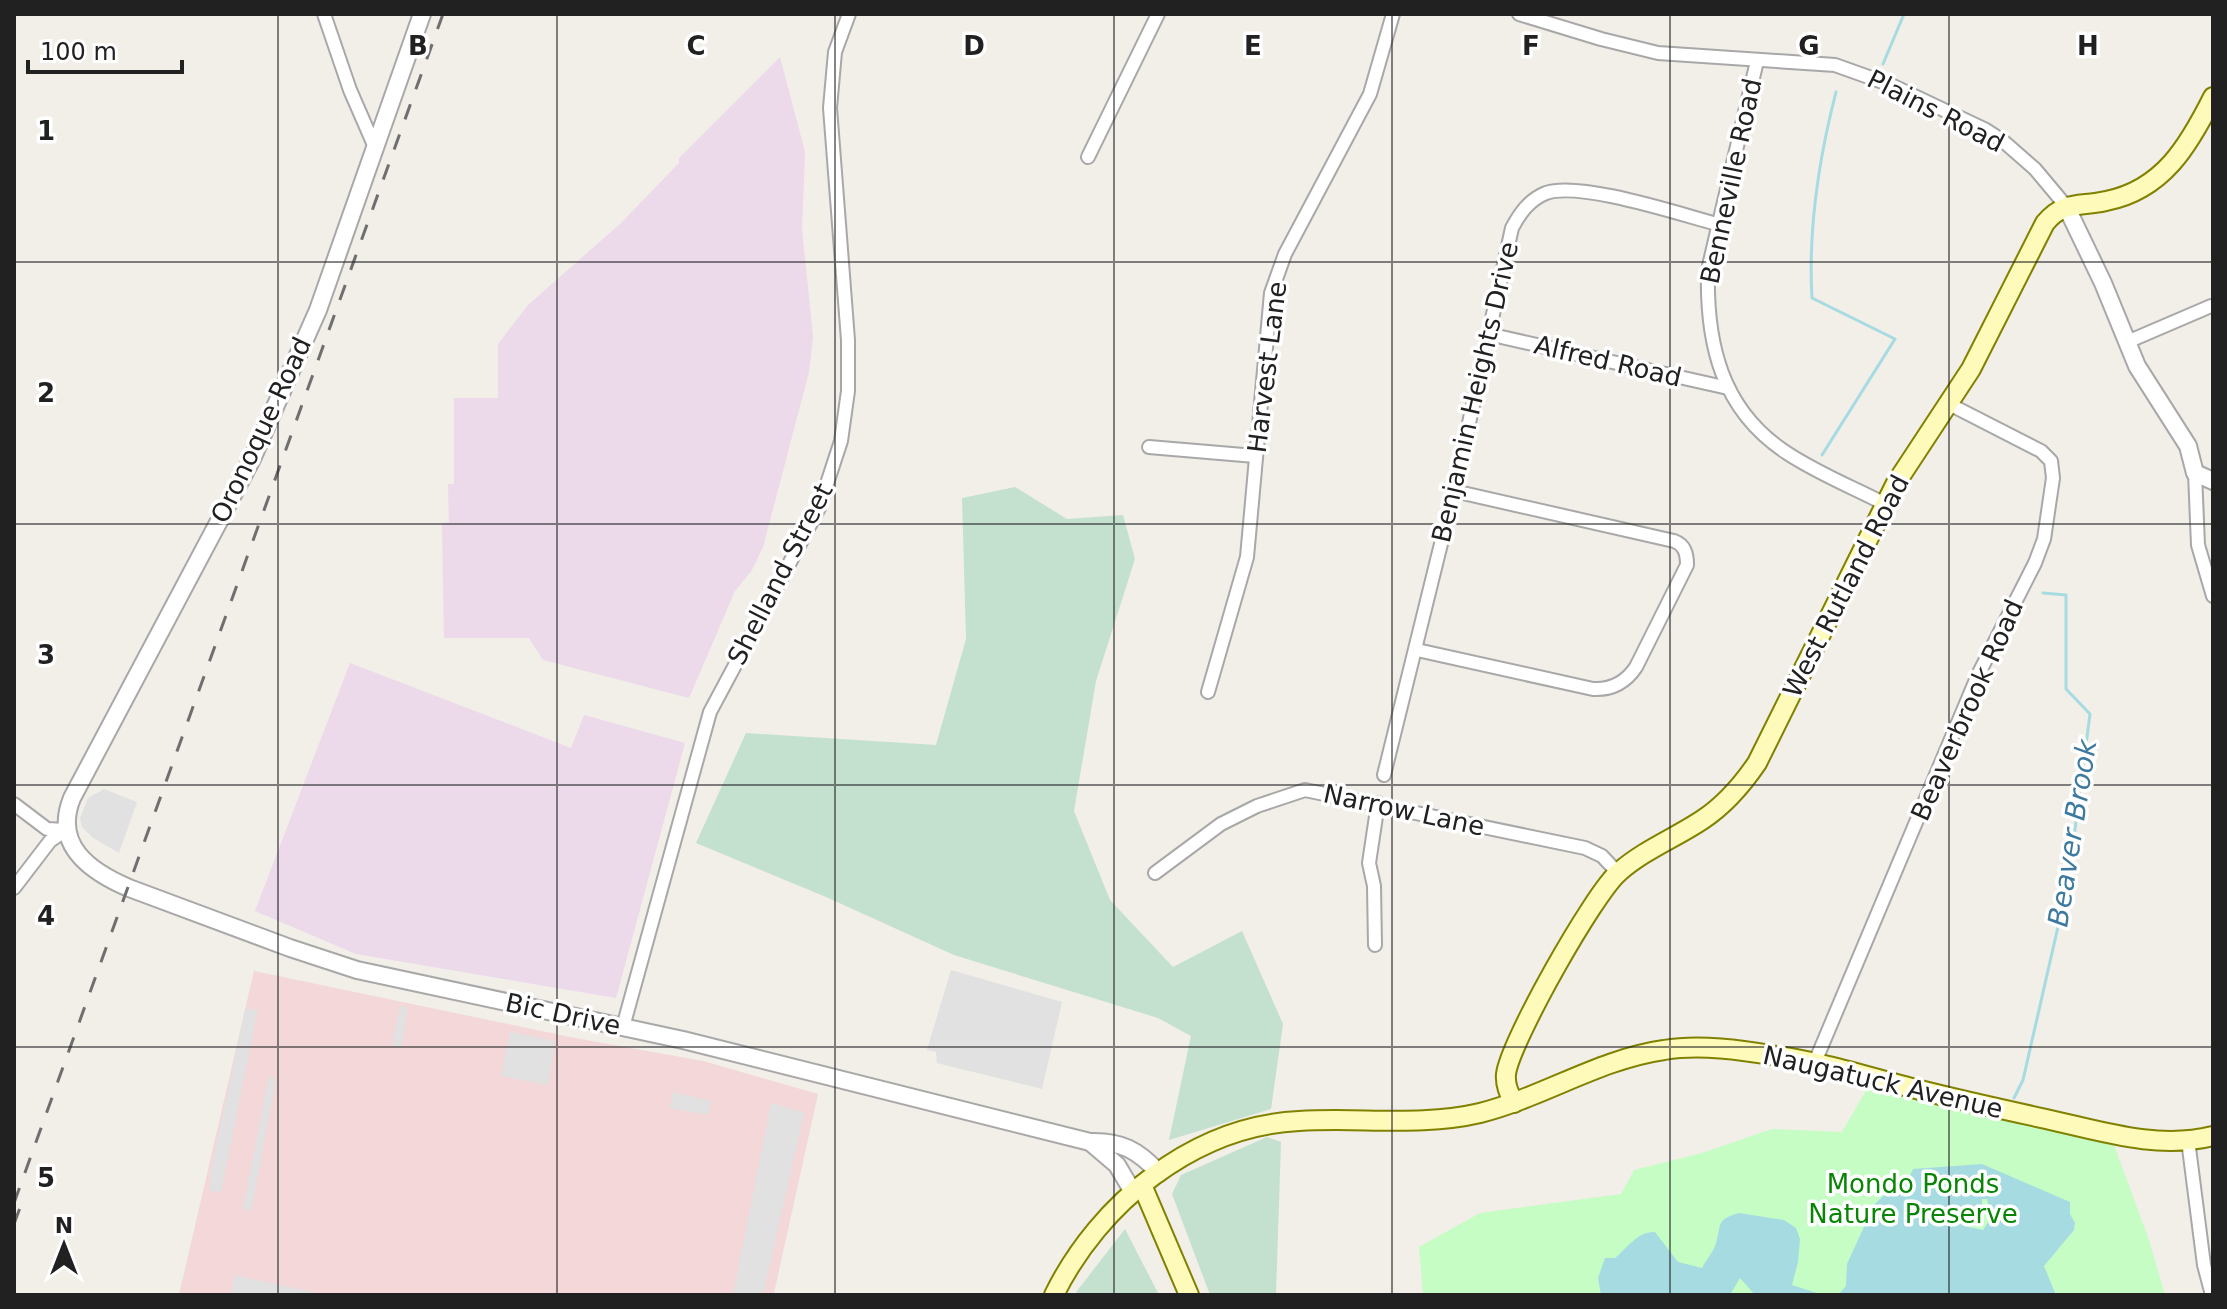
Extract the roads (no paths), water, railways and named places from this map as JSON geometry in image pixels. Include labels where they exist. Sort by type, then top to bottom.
[{"type":"main road","points":[[2066,206],[2108,201],[2152,182],[2180,156],[2213,97]]},
{"type":"main road","name":"West Rutland Road","points":[[1514,1103],[1506,1075],[1515,1045],[1594,901],[1618,873],[1644,853],[1714,811],[1747,777],[1780,718],[1885,504],[1978,355],[2040,230],[2053,213],[2066,206]]},
{"type":"main road","name":"Naugatuck Avenue","points":[[1054,1295],[1080,1251],[1114,1208],[1159,1173],[1223,1138],[1272,1123],[1431,1120],[1471,1115],[1514,1103],[1607,1066],[1663,1050],[1736,1051],[1815,1062],[1922,1091],[2119,1136],[2151,1141],[2213,1136]]},
{"type":"main road","points":[[1137,1188],[1189,1295]]},
{"type":"street","points":[[324,14],[350,90],[374,145]]},
{"type":"street","name":"Oronoque Road","points":[[66,830],[66,815],[72,798],[257,447],[318,310],[422,14]]},
{"type":"street","name":"Shelland Street","points":[[623,1027],[710,712],[819,508],[841,441],[848,391],[848,340],[830,108],[835,52],[849,14]]},
{"type":"street","points":[[1088,157],[1158,14]]},
{"type":"street","name":"Harvest Lane","points":[[1208,692],[1247,557],[1269,306],[1275,280],[1285,254],[1370,94],[1393,14]]},
{"type":"street","name":"Plains Road","points":[[1526,15],[1658,53],[1835,65],[1854,70],[1986,130],[2018,153],[2066,206],[2145,381],[2188,446],[2195,473]]},
{"type":"street","name":"Benneville Road","points":[[1757,61],[1708,270],[1707,302],[1715,357],[1728,388],[1745,413],[1786,452],[1885,504]]},
{"type":"street","name":"Benjamin Heights Drive","points":[[1384,775],[1417,650],[1512,228],[1520,213],[1544,194],[1574,190],[1717,224]]},
{"type":"street","points":[[2127,342],[2211,306]]},
{"type":"street","name":"Alfred Road","points":[[1488,334],[1728,388]]},
{"type":"street","name":"Beaverbrook Road","points":[[1815,1062],[1978,675],[2044,539],[2053,478],[2051,461],[2041,451],[1949,404]]},
{"type":"street","points":[[1149,447],[1255,456]]},
{"type":"street","points":[[2213,481],[2195,473],[2198,545],[2213,596]]},
{"type":"street","points":[[1417,650],[1593,689],[1615,686],[1628,678],[1636,667],[1687,565],[1685,551],[1680,543],[1674,541],[1454,491]]},
{"type":"street","name":"Narrow Lane","points":[[1155,873],[1221,824],[1257,806],[1305,790],[1585,848],[1602,856],[1618,873]]},
{"type":"street","points":[[1375,945],[1374,886],[1369,863],[1378,803]]},
{"type":"street","points":[[14,804],[47,829],[66,830]]},
{"type":"street","points":[[14,888],[50,841],[66,830]]},
{"type":"street","name":"Bic Drive","points":[[66,830],[80,856],[111,880],[290,948],[390,978],[623,1027],[1090,1142],[1109,1142],[1134,1149],[1159,1173]]},
{"type":"street","points":[[2188,1140],[2204,1265],[2212,1295]]},
{"type":"street","name":"Bic Drive","points":[[1090,1142],[1117,1165],[1137,1188]]},
{"type":"water","points":[[1982,1164],[2070,1202],[2074,1230],[2044,1266],[2056,1295],[1838,1295],[1846,1286],[1847,1264],[1874,1205],[1887,1192],[1904,1188],[1913,1169]],"holes":[[[1982,1199],[1987,1199],[1991,1218],[1983,1230],[1964,1226],[1967,1220],[1977,1222],[1982,1215]]]},
{"type":"water","points":[[1739,1213],[1784,1220],[1796,1228],[1800,1239],[1792,1285],[1823,1295],[1755,1295],[1740,1278],[1730,1295],[1601,1295],[1598,1278],[1605,1258],[1615,1258],[1638,1237],[1655,1232],[1678,1262],[1702,1268],[1715,1246],[1723,1221]]},
{"type":"waterway","name":"Beaver Brook","points":[[1883,64],[1904,14]]},
{"type":"waterway","name":"Beaver Brook","points":[[1822,455],[1895,339],[1812,298],[1816,194],[1836,92]]},
{"type":"waterway","name":"Beaver Brook","points":[[2014,1098],[2023,1080],[2068,883],[2090,714],[2066,689],[2066,595],[2043,593]]},
{"type":"railway","points":[[14,1203],[443,14]]},
{"type":"railway","points":[[14,1224],[25,1194]]},
{"type":"park label","name":"Mondo Ponds Nature Preserve","points":[[1913,1199]]}]
